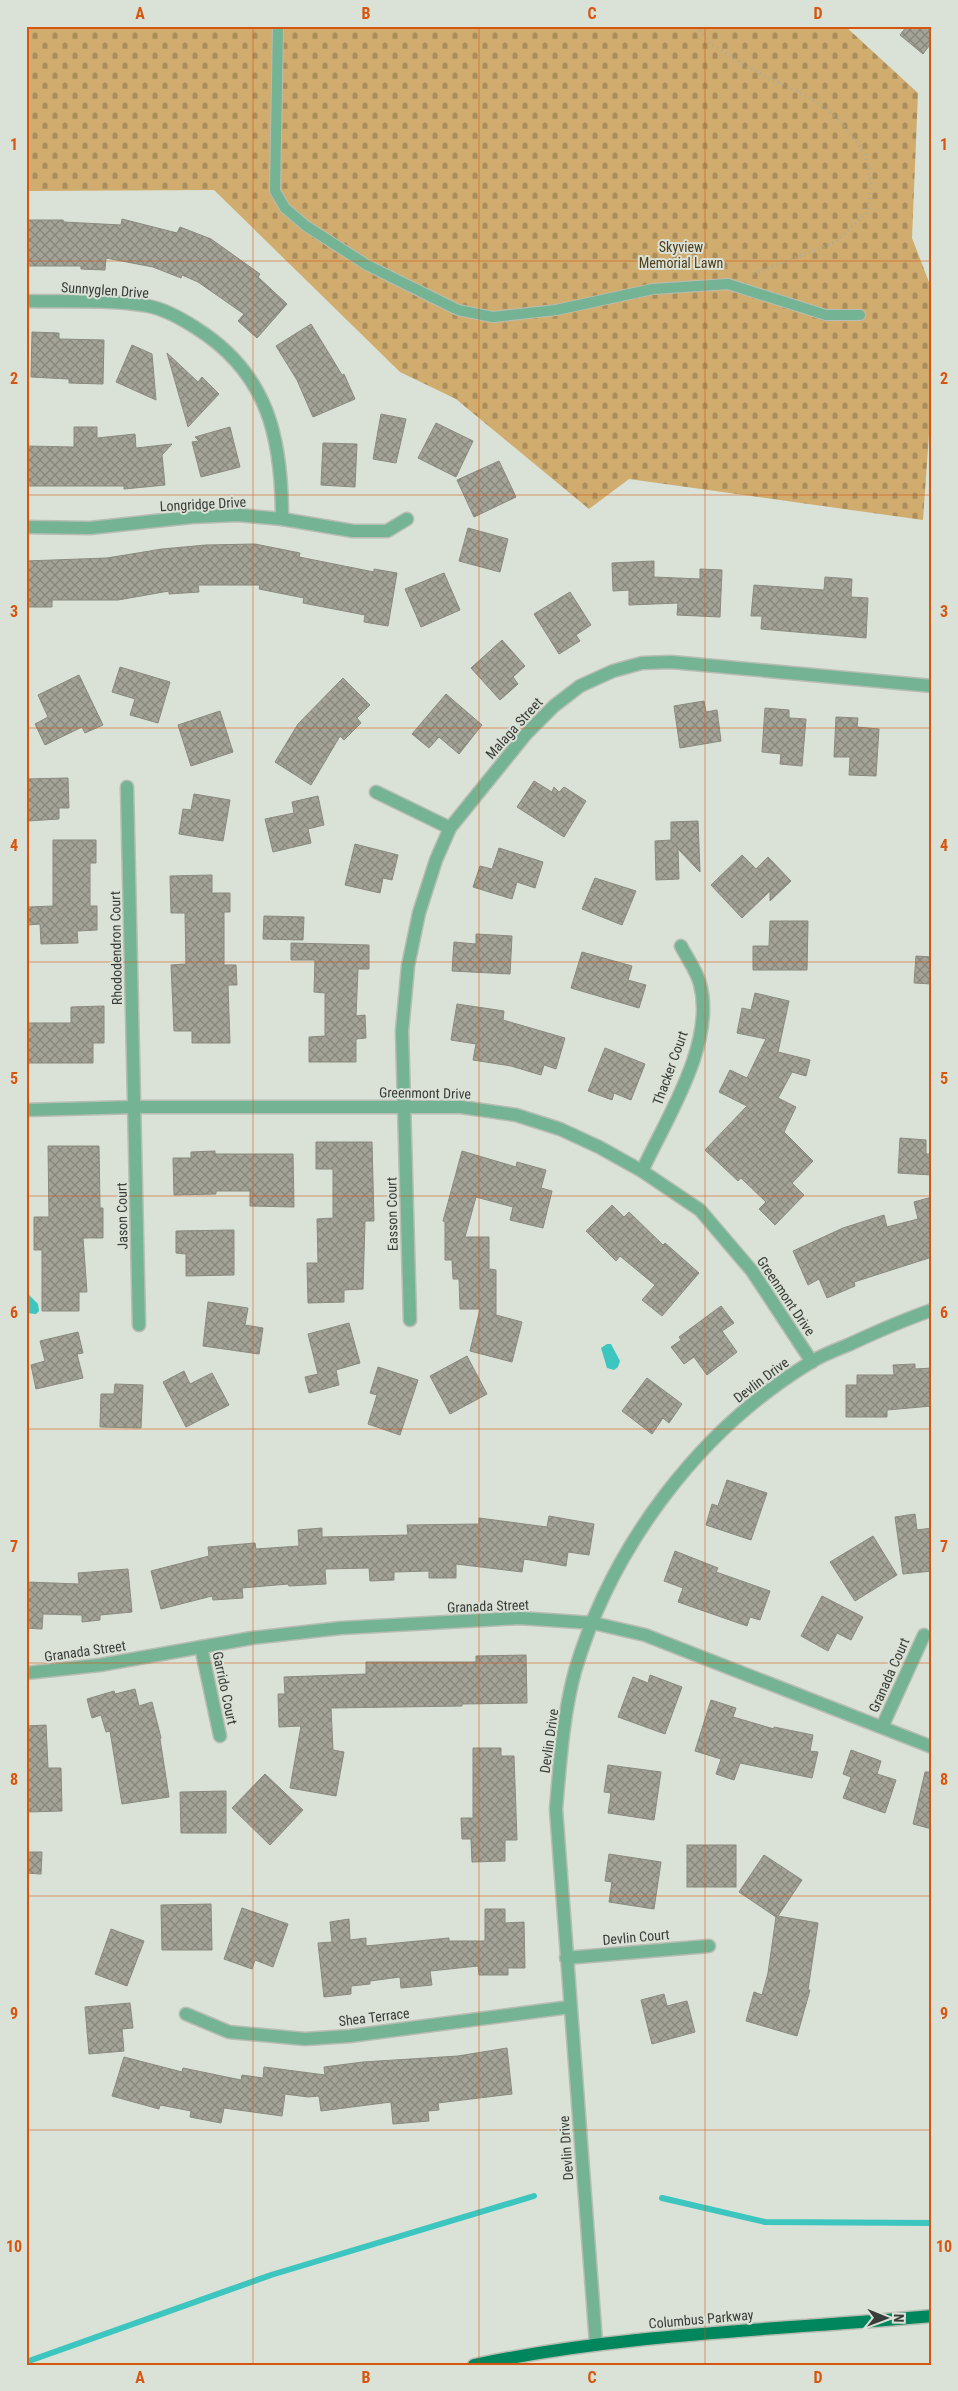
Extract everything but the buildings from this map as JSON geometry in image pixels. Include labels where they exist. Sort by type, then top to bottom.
[{"type":"main road","name":"Columbus Parkway","points":[[474,2365],[534,2352],[596,2343],[932,2316]]},
{"type":"street","name":"Sunnyglen Drive","points":[[26,301],[148,306],[181,319],[209,336],[233,358],[264,401],[274,430],[280,461],[282,519]]},
{"type":"street","name":"Longridge Drive","points":[[26,527],[90,528],[192,517],[238,515],[282,519],[353,531],[387,531],[407,519]]},
{"type":"street","name":"Malaga Street","points":[[404,1107],[402,1031],[408,966],[420,913],[436,860],[450,828],[526,734],[554,706],[580,686],[613,672],[642,663],[671,662],[932,686]]},
{"type":"street","name":"Rhododendron Court","points":[[127,787],[135,1107]]},
{"type":"street","points":[[376,792],[450,828]]},
{"type":"street","name":"Thacker Court","points":[[642,1171],[678,1097],[697,1045],[701,1027],[704,1008],[700,982],[681,946]]},
{"type":"street","name":"Greenmont Drive","points":[[26,1110],[135,1107],[461,1107],[516,1115],[560,1129],[642,1171],[700,1210],[752,1271],[812,1362]]},
{"type":"street","name":"Jason Court","points":[[135,1107],[139,1325]]},
{"type":"street","name":"Easson Court","points":[[404,1107],[410,1320]]},
{"type":"street","name":"Devlin Drive","points":[[596,2343],[556,1809],[560,1751],[575,1671],[604,1593],[629,1548],[668,1492],[726,1426],[764,1394],[812,1362],[899,1321],[932,1310]]},
{"type":"street","name":"Granada Street","points":[[26,1673],[100,1666],[252,1638],[341,1628],[519,1618],[593,1623],[645,1634],[932,1747]]},
{"type":"street","name":"Granada Court","points":[[882,1727],[924,1635]]},
{"type":"street","name":"Garrido Court","points":[[201,1647],[220,1736]]},
{"type":"street","name":"Devlin Court","points":[[566,1958],[709,1946]]},
{"type":"street","name":"Shea Terrace","points":[[186,2014],[229,2032],[305,2039],[350,2036],[570,2008]]},
{"type":"lane","points":[[278,26],[275,191],[285,208],[306,226],[367,265],[458,310],[493,317],[556,310],[652,289],[728,284],[826,315],[860,315]]},
{"type":"path","points":[[697,26],[711,44],[753,70],[806,96],[840,120],[865,154],[871,184],[868,211],[836,242],[728,284]]},
{"type":"green space","name":"Skyview Memorial Lawn","points":[[26,26],[845,26],[918,93],[912,238],[932,290],[932,391],[923,520],[629,479],[589,509],[456,399],[400,372],[214,190],[26,191]]},
{"type":"water","points":[[26,1292],[38,1304],[39,1311],[36,1314],[26,1313]]},
{"type":"water","points":[[611,1344],[620,1361],[618,1367],[614,1370],[607,1368],[601,1348]]},
{"type":"waterway","points":[[26,2362],[271,2275],[534,2196]]},
{"type":"waterway","points":[[662,2198],[765,2222],[932,2223]]}]
